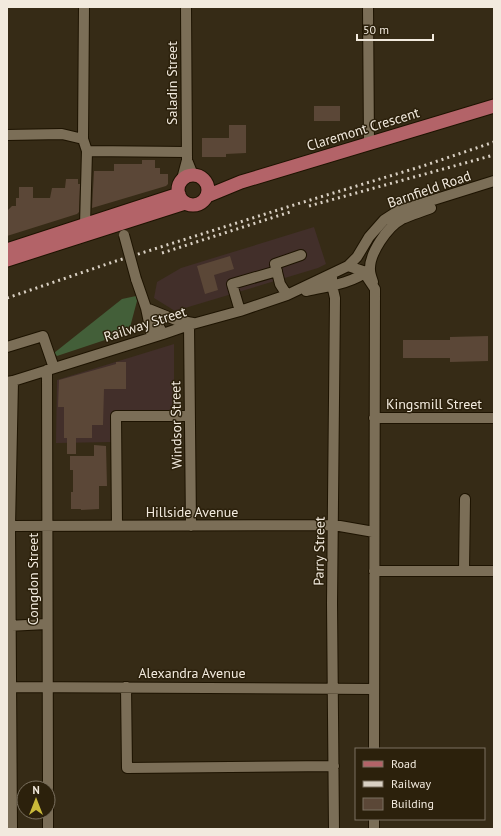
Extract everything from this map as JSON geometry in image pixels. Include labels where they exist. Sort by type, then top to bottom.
[{"type":"main road","name":"Claremont Crescent","points":[[7,260],[121,224],[182,198],[195,205],[204,200],[207,191],[494,106]]},
{"type":"main road","points":[[182,198],[178,186],[188,177],[202,178],[207,191]]},
{"type":"main road","name":"Claremont Crescent","points":[[7,250],[85,225],[121,224]]},
{"type":"street","points":[[84,7],[83,139],[87,151],[85,225]]},
{"type":"street","name":"Saladin Street","points":[[186,7],[188,177]]},
{"type":"street","points":[[368,7],[369,144]]},
{"type":"street","points":[[7,135],[62,134],[83,139]]},
{"type":"street","points":[[87,151],[187,156]]},
{"type":"street","name":"Barnfield Road","points":[[348,266],[357,257],[369,237],[384,220],[398,211],[494,182]]},
{"type":"street","name":"Barnfield Road","points":[[367,270],[384,236],[402,219],[494,189]]},
{"type":"street","points":[[121,224],[136,279],[146,308],[152,337]]},
{"type":"street","points":[[287,295],[280,284],[275,264],[301,255]]},
{"type":"street","points":[[348,266],[363,271],[370,270],[375,289],[374,748]]},
{"type":"street","name":"Railway Street","points":[[9,383],[191,324],[240,311],[287,295],[348,266]]},
{"type":"street","name":"Railway Street","points":[[287,295],[332,285],[367,270]]},
{"type":"street","points":[[240,311],[232,284],[277,271]]},
{"type":"street","name":"Parry Street","points":[[332,274],[332,285],[335,298],[334,526],[332,603],[334,688],[334,829]]},
{"type":"street","points":[[146,308],[176,320],[191,324]]},
{"type":"street","points":[[146,308],[153,316],[163,334]]},
{"type":"street","name":"Windsor Street","points":[[191,324],[189,416],[191,526]]},
{"type":"street","name":"Congdon Street","points":[[7,347],[43,336],[50,369],[47,527],[48,780]]},
{"type":"street","name":"Congdon Street","points":[[9,383],[9,626],[11,687],[9,756],[12,829]]},
{"type":"street","points":[[117,526],[116,416],[189,416]]},
{"type":"street","name":"Kingsmill Street","points":[[374,418],[494,418]]},
{"type":"street","points":[[464,571],[465,499]]},
{"type":"street","name":"Hillside Avenue","points":[[10,526],[334,526],[374,532]]},
{"type":"street","points":[[374,571],[494,571]]},
{"type":"street","points":[[9,626],[48,624]]},
{"type":"street","name":"Alexandra Avenue","points":[[11,687],[374,689]]},
{"type":"street","points":[[126,687],[127,768],[334,766]]},
{"type":"shaded area","points":[[314,227],[326,264],[318,268],[175,311],[154,298],[157,282],[181,268]]},
{"type":"shaded area","points":[[174,344],[174,413],[114,413],[113,442],[56,443],[57,380]]},
{"type":"green space","points":[[136,296],[137,301],[129,331],[57,356],[54,353],[122,299]]},
{"type":"building","points":[[314,106],[340,106],[340,121],[314,121]]},
{"type":"building","points":[[229,125],[246,125],[246,153],[226,154],[226,157],[202,157],[202,138],[229,138]]},
{"type":"building","points":[[142,160],[155,160],[155,168],[160,168],[160,174],[168,174],[168,184],[166,186],[92,208],[94,171],[114,171],[114,164],[142,164]]},
{"type":"building","points":[[66,179],[78,179],[78,184],[80,184],[79,212],[77,214],[7,236],[7,211],[12,206],[16,206],[16,198],[19,198],[19,187],[33,187],[33,198],[50,198],[52,188],[65,188]]},
{"type":"building","points":[[230,256],[234,269],[214,275],[218,290],[205,294],[197,266]]},
{"type":"building","points":[[488,336],[488,361],[450,362],[450,358],[403,358],[403,340],[450,340],[450,337]]},
{"type":"building","points":[[116,362],[126,362],[126,389],[104,389],[103,425],[92,425],[92,438],[76,438],[76,454],[67,454],[67,438],[64,438],[64,407],[58,407],[59,380],[116,364]]},
{"type":"building","points":[[94,445],[106,446],[107,486],[99,486],[99,509],[71,509],[73,470],[70,470],[70,456],[94,456]]},
{"type":"railway","points":[[7,298],[113,262],[423,166],[494,142]]},
{"type":"railway","points":[[309,206],[494,155]]},
{"type":"railway","points":[[162,253],[290,212]]}]
